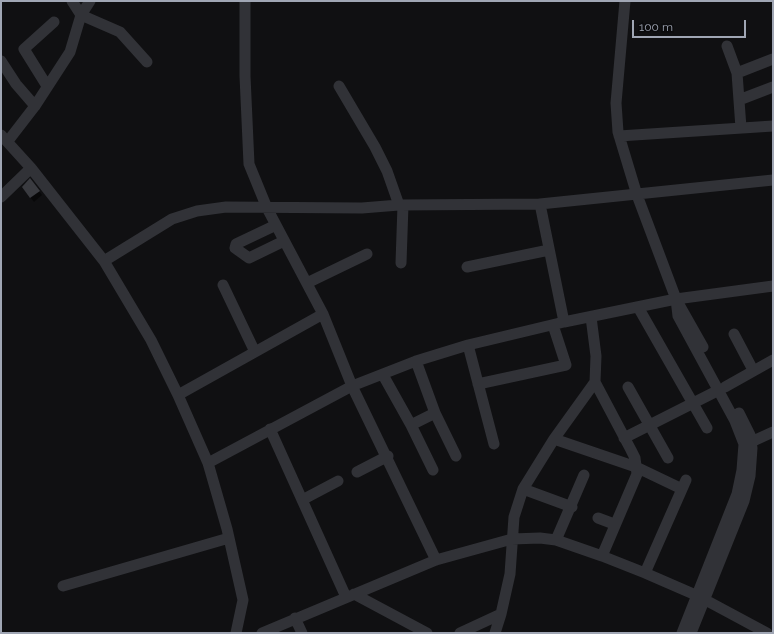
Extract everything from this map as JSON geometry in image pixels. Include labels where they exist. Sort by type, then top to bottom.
[{"type":"street","points":[[72,1],[81,15],[120,32],[147,62]]},
{"type":"street","points":[[90,1],[81,15],[70,52],[35,106],[4,138],[31,168],[104,261],[151,340],[178,395],[208,463],[230,538],[243,600],[236,633]]},
{"type":"street","points":[[245,1],[245,76],[249,164],[267,208],[323,314],[352,386],[388,456],[436,560]]},
{"type":"street","points":[[625,1],[616,103],[619,136],[637,195],[676,299],[678,316],[750,435],[751,442],[745,477],[737,494],[701,598],[691,633]]},
{"type":"street","points":[[47,86],[24,49],[54,22]]},
{"type":"street","points":[[727,46],[737,73],[741,128]]},
{"type":"street","points":[[737,73],[773,59]]},
{"type":"street","points":[[1,61],[16,84],[35,106]]},
{"type":"street","points":[[338,86],[376,147],[401,205],[401,263]]},
{"type":"street","points":[[739,100],[773,87]]},
{"type":"street","points":[[619,136],[773,126]]},
{"type":"street","points":[[1,197],[31,168]]},
{"type":"street","points":[[104,261],[172,219],[197,211],[226,207],[362,208],[401,205],[540,204],[773,180]]},
{"type":"street","points":[[478,384],[566,365],[558,323],[549,250],[540,204]]},
{"type":"street","points":[[276,225],[236,244],[235,248],[249,258],[284,241]]},
{"type":"street","points":[[467,267],[549,250]]},
{"type":"street","points":[[307,283],[367,254]]},
{"type":"street","points":[[224,285],[255,352]]},
{"type":"street","points":[[208,463],[352,386],[416,361],[468,345],[558,323],[676,299],[773,286]]},
{"type":"street","points":[[638,307],[707,428]]},
{"type":"street","points":[[178,395],[323,314]]},
{"type":"street","points":[[591,317],[596,356],[595,382],[635,458],[636,467],[636,474],[602,556]]},
{"type":"street","points":[[734,334],[753,370]]},
{"type":"street","points":[[468,345],[494,444]]},
{"type":"street","points":[[624,438],[693,402],[722,389],[773,360]]},
{"type":"street","points":[[416,361],[435,413],[456,456]]},
{"type":"street","points":[[383,375],[411,425],[433,470]]},
{"type":"street","points":[[495,633],[502,614],[510,574],[514,517],[523,489],[554,439],[595,382]]},
{"type":"street","points":[[628,387],[668,458]]},
{"type":"street","points":[[722,389],[744,444],[745,477]]},
{"type":"street","points":[[411,425],[435,413]]},
{"type":"street","points":[[270,430],[302,500],[350,596],[427,633]]},
{"type":"street","points":[[751,442],[773,432]]},
{"type":"street","points":[[554,439],[684,484],[645,573]]},
{"type":"street","points":[[358,472],[388,456]]},
{"type":"street","points":[[556,540],[572,507],[584,475]]},
{"type":"street","points":[[302,500],[338,481]]},
{"type":"street","points":[[523,489],[572,507]]},
{"type":"street","points":[[598,518],[614,524]]},
{"type":"street","points":[[63,586],[230,538]]},
{"type":"street","points":[[262,633],[436,560],[512,539],[540,538],[556,540],[645,573],[768,629]]},
{"type":"street","points":[[682,633],[701,598]]},
{"type":"street","points":[[460,633],[502,614]]},
{"type":"street","points":[[295,618],[302,633]]},
{"type":"building","points":[[30,178],[40,191],[30,198],[22,187]]}]
